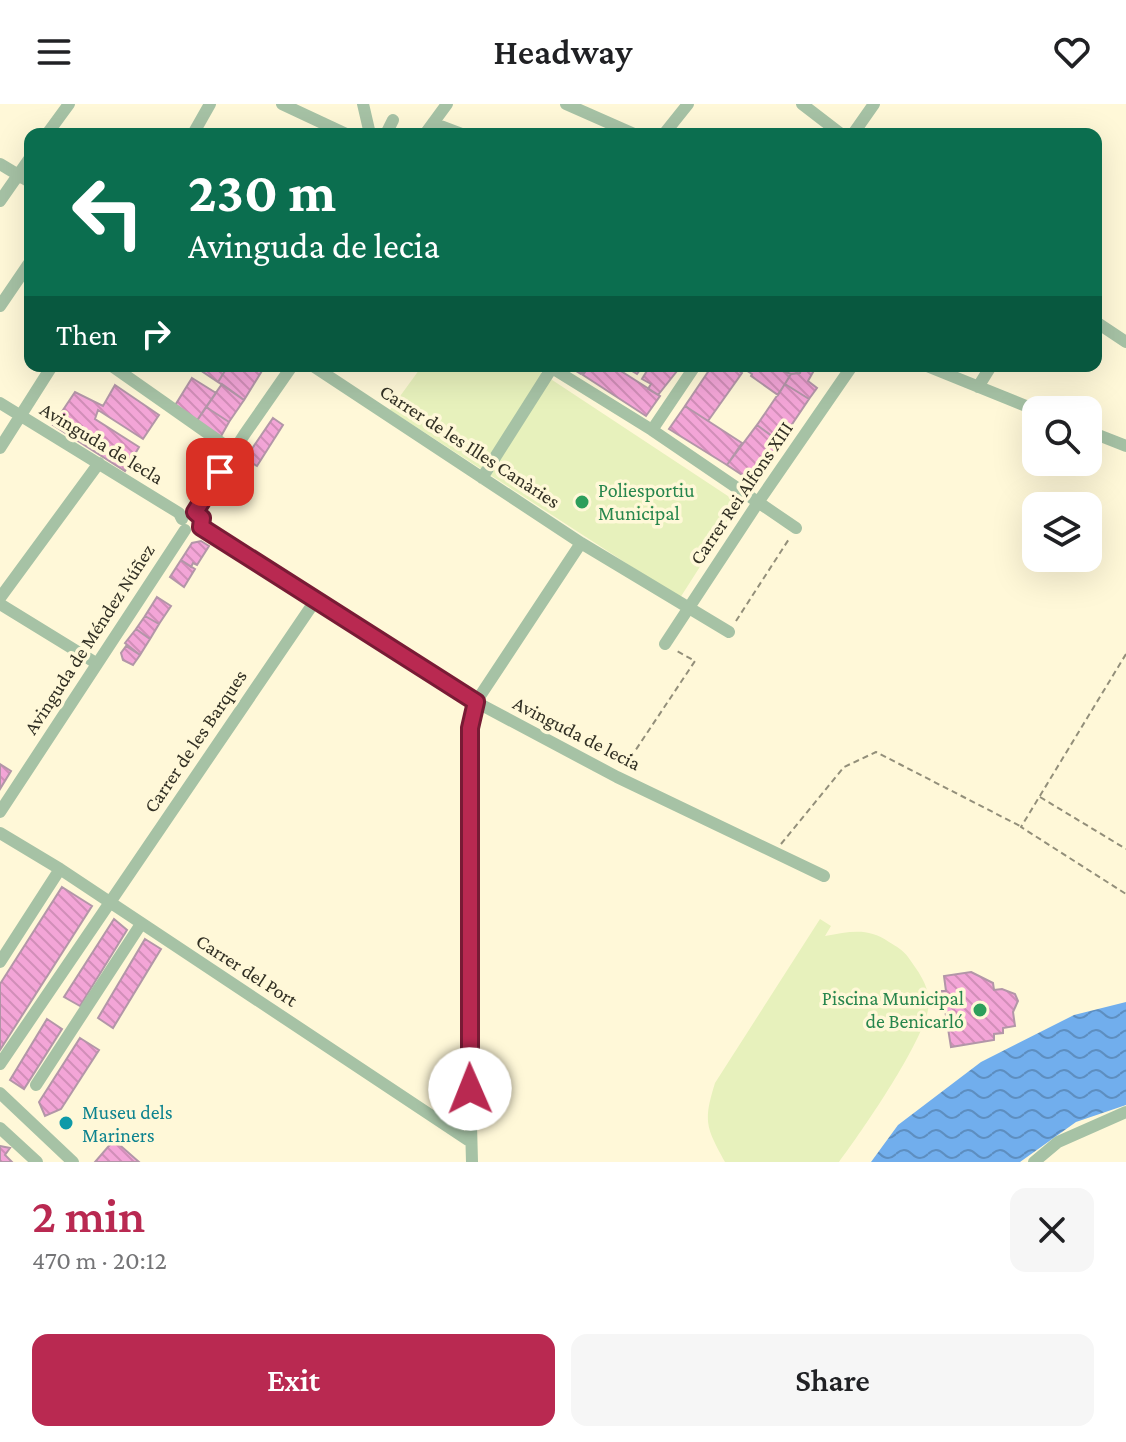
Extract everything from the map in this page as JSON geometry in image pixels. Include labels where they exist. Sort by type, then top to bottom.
[{"type":"street","points":[[51,128],[69,104]]},
{"type":"street","points":[[196,128],[210,104]]},
{"type":"street","points":[[282,104],[333,128]]},
{"type":"street","points":[[363,104],[369,128]]},
{"type":"street","points":[[429,128],[447,104]]},
{"type":"street","points":[[566,104],[620,128]]},
{"type":"street","points":[[802,104],[833,128]]},
{"type":"street","points":[[857,128],[874,104]]},
{"type":"street","points":[[668,128],[685,105]]},
{"type":"street","points":[[389,128],[393,120]]},
{"type":"street","points":[[433,123],[446,128]]},
{"type":"street","points":[[0,164],[24,178]]},
{"type":"street","points":[[0,201],[24,166]]},
{"type":"street","points":[[0,306],[24,271]]},
{"type":"street","points":[[1102,326],[1126,342]]},
{"type":"street","points":[[0,448],[48,372]]},
{"type":"street","points":[[121,372],[233,451]]},
{"type":"street","points":[[195,512],[288,372]]},
{"type":"street","name":"Carrer de les Illes Canàries","points":[[322,372],[581,543],[729,632]]},
{"type":"street","points":[[482,478],[550,372]]},
{"type":"street","points":[[561,372],[796,528]]},
{"type":"street","points":[[652,430],[691,372]]},
{"type":"street","name":"Carrer Rei Alfons XIII","points":[[665,644],[848,372]]},
{"type":"street","points":[[942,372],[1022,404]]},
{"type":"street","points":[[978,387],[987,372]]},
{"type":"street","name":"Avinguda de lecla","points":[[0,403],[179,513],[184,524]]},
{"type":"street","points":[[1102,437],[1126,446]]},
{"type":"street","points":[[96,663],[0,601],[99,463]]},
{"type":"street","points":[[189,512],[195,512],[202,518],[201,527],[194,533],[184,524],[189,512]]},
{"type":"street","name":"Avinguda de Méndez Núñez","points":[[0,812],[184,524]]},
{"type":"street","name":"Avinguda de lecia","points":[[201,527],[476,702],[617,777],[824,876]]},
{"type":"street","points":[[472,1162],[468,1011],[470,728],[476,702],[581,543]]},
{"type":"street","name":"Carrer de les Barques","points":[[0,1064],[315,601]]},
{"type":"street","name":"Carrer del Port","points":[[0,833],[60,869],[471,1142]]},
{"type":"street","points":[[0,962],[60,869]]},
{"type":"street","points":[[36,1085],[141,924]]},
{"type":"street","points":[[0,1093],[73,1162]]},
{"type":"street","points":[[1034,1162],[1058,1142],[1126,1112]]},
{"type":"street","points":[[1,1130],[37,1162]]},
{"type":"path","points":[[729,632],[796,528]]},
{"type":"path","points":[[617,777],[695,661],[665,644]]},
{"type":"path","points":[[1021,827],[1126,654]]},
{"type":"path","points":[[774,853],[844,767],[876,752],[1021,827],[1126,894]]},
{"type":"path","points":[[1039,797],[1126,849]]},
{"type":"green space","points":[[418,372],[540,372],[740,504],[680,598],[390,410]]},
{"type":"green space","points":[[820,919],[831,926],[825,936],[866,932],[881,937],[904,952],[927,989],[927,1016],[893,1083],[839,1162],[725,1162],[708,1124],[715,1083]]},
{"type":"water","points":[[1126,1002],[1126,1105],[1076,1122],[1020,1162],[871,1162],[898,1125],[981,1062],[1074,1015]]},
{"type":"building","points":[[203,372],[224,372],[218,382]]},
{"type":"building","points":[[224,372],[261,372],[244,400],[218,382]]},
{"type":"building","points":[[585,372],[622,372],[660,396],[646,416],[583,375]]},
{"type":"building","points":[[646,372],[676,372],[658,395],[648,389],[651,384],[642,379]]},
{"type":"building","points":[[708,372],[742,373],[708,421],[685,406]]},
{"type":"building","points":[[749,372],[791,374],[778,395]]},
{"type":"building","points":[[813,372],[808,381],[817,388],[809,399],[785,384],[791,374]]},
{"type":"building","points":[[192,378],[216,393],[196,422],[174,407]]},
{"type":"building","points":[[222,384],[244,400],[229,422],[206,407]]},
{"type":"building","points":[[785,384],[809,399],[780,442],[757,425]]},
{"type":"building","points":[[115,385],[159,415],[143,439],[98,410],[95,419],[139,447],[125,471],[53,425],[75,392],[103,406]]},
{"type":"building","points":[[685,406],[742,443],[727,465],[669,429]]},
{"type":"building","points":[[206,407],[229,422],[220,438],[196,422]]},
{"type":"building","points":[[273,418],[283,425],[257,466],[245,459]]},
{"type":"building","points":[[757,425],[780,442],[753,482],[727,465]]},
{"type":"building","points":[[201,541],[209,546],[197,565],[193,563],[191,567],[181,560],[192,543]]},
{"type":"building","points":[[181,560],[195,569],[184,587],[170,577]]},
{"type":"building","points":[[157,597],[171,606],[159,624],[145,616]]},
{"type":"building","points":[[145,616],[159,624],[150,639],[136,629]]},
{"type":"building","points":[[136,629],[150,639],[140,655],[125,643]]},
{"type":"building","points":[[126,646],[140,655],[133,665],[123,660],[121,653]]},
{"type":"building","points":[[0,764],[11,771],[0,789]]},
{"type":"building","points":[[62,887],[92,906],[0,1050],[0,984]]},
{"type":"building","points":[[114,919],[127,930],[80,1006],[64,997]]},
{"type":"building","points":[[145,939],[161,949],[113,1028],[98,1018]]},
{"type":"building","name":"Piscina Municipal de Benicarló","points":[[971,972],[993,983],[994,990],[1002,989],[1015,994],[1018,1001],[1013,1012],[1015,1026],[1003,1028],[1003,1033],[994,1034],[994,1040],[951,1047],[942,991],[946,991],[944,976]]},
{"type":"building","points":[[47,1019],[62,1029],[24,1089],[10,1080]]},
{"type":"building","points":[[80,1038],[99,1050],[61,1109],[45,1116],[39,1102]]},
{"type":"building","points":[[114,1140],[139,1162],[95,1162]]},
{"type":"building","points":[[0,1146],[10,1148],[5,1155],[12,1162],[0,1162]]},
{"type":"place","name":"Poliesportiu Municipal","points":[[582,502]]},
{"type":"place","name":"Piscina Municipal de Benicarló","points":[[980,1010]]},
{"type":"place","name":"Museu dels Mariners","points":[[66,1123]]},
{"type":"route","points":[[220,472],[195,512],[202,518],[201,527],[476,702],[470,728],[470,1089]]}]
